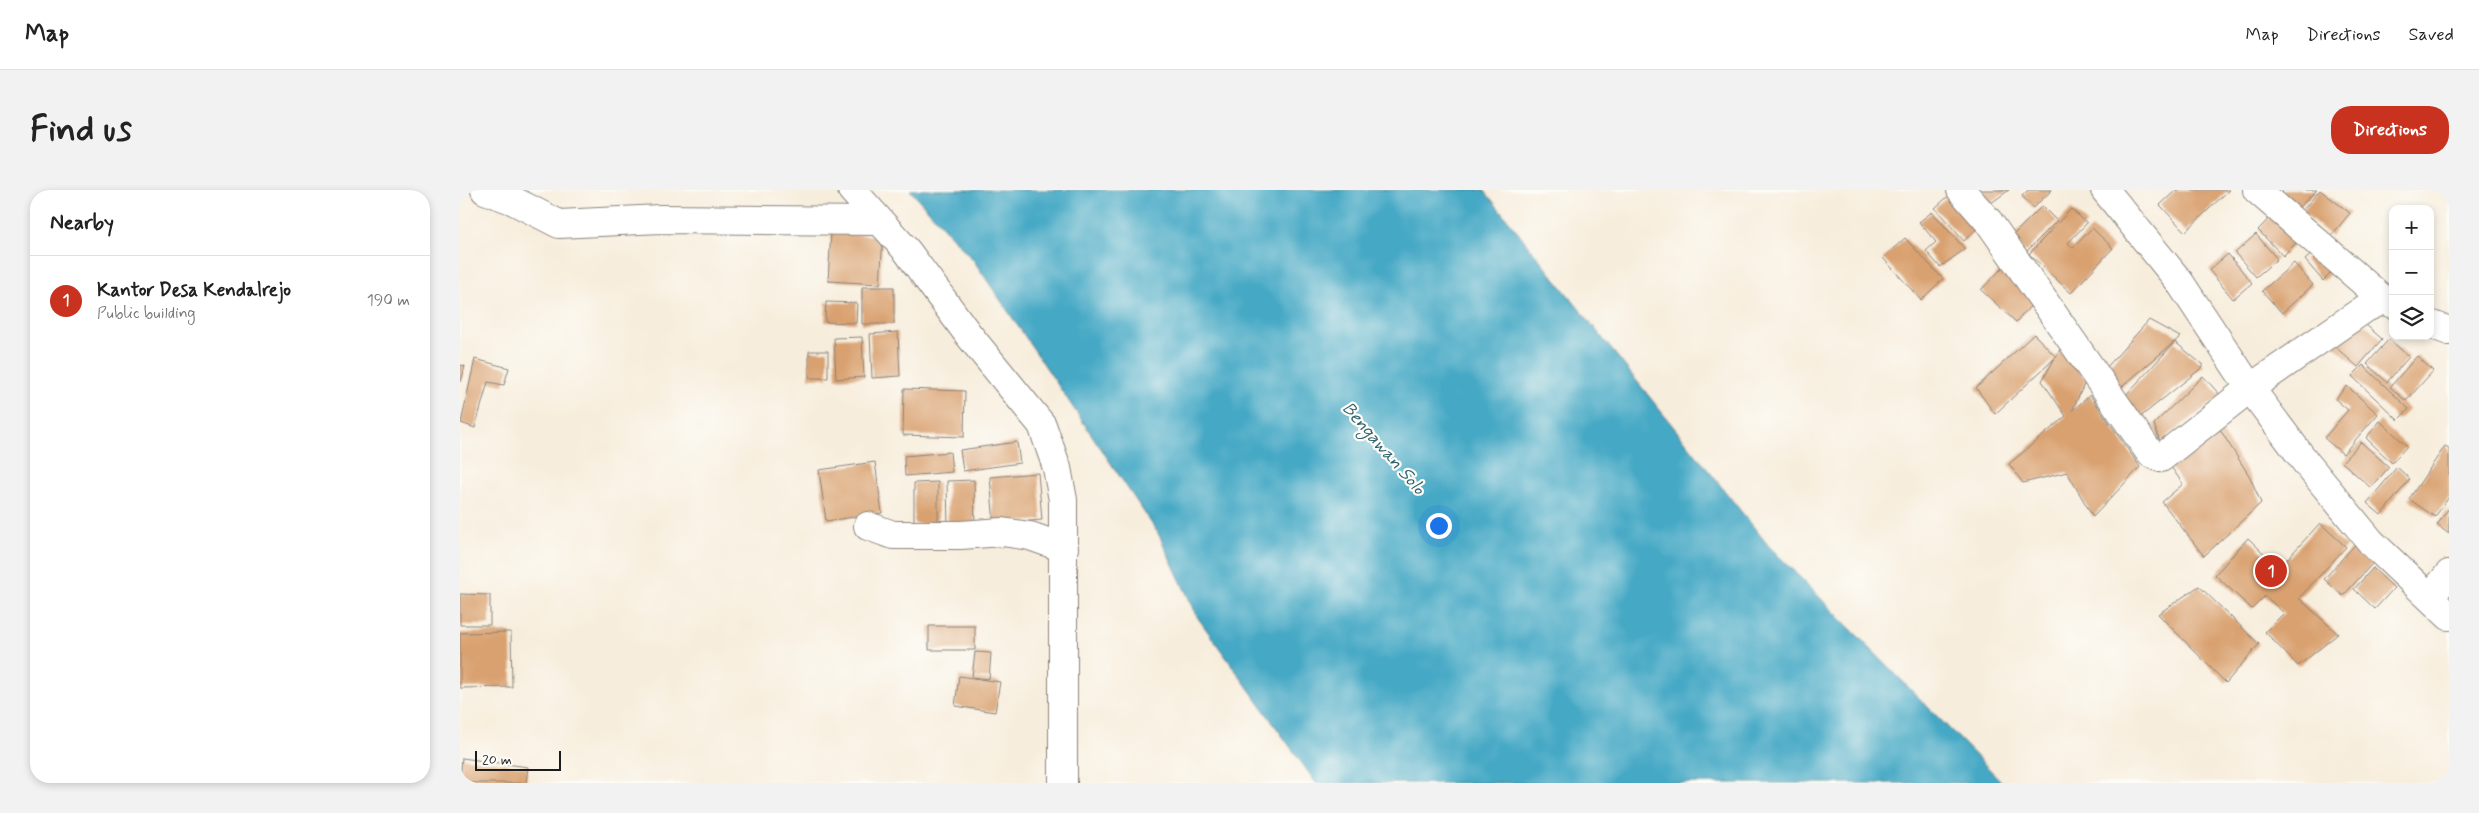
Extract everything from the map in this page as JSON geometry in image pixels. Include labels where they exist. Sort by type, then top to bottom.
[{"type":"street","points":[[485,190],[512,200],[559,224],[660,219],[880,220]]},
{"type":"street","points":[[852,190],[907,251],[962,327],[1042,425],[1057,468],[1063,500],[1064,783]]},
{"type":"street","points":[[1962,190],[1989,222],[2150,453],[2161,458],[2250,388],[2366,308],[2389,302]]},
{"type":"street","points":[[2105,190],[2179,281],[2250,388],[2307,464],[2372,542],[2449,616]]},
{"type":"street","points":[[2258,190],[2389,302]]},
{"type":"street","points":[[2434,326],[2449,332]]},
{"type":"street","points":[[868,526],[893,535],[961,535],[1002,532],[1030,536],[1064,548]]},
{"type":"street","points":[[2430,597],[2449,574]]},
{"type":"water","name":"Bengawan Solo","points":[[910,190],[1484,190],[1768,545],[2003,783],[1316,783],[1198,618],[1158,533],[974,261]]},
{"type":"building","points":[[1969,190],[2009,190],[1983,209]]},
{"type":"building","points":[[2028,190],[2052,190],[2033,208],[2022,196]]},
{"type":"building","points":[[2176,190],[2229,190],[2185,232],[2160,205]]},
{"type":"building","points":[[2284,190],[2317,190],[2298,208],[2282,192]]},
{"type":"building","points":[[2320,190],[2350,213],[2331,236],[2302,211]]},
{"type":"building","points":[[1954,191],[1983,223],[1964,241],[1935,208]]},
{"type":"building","points":[[2042,206],[2057,221],[2026,252],[2011,237]]},
{"type":"building","points":[[2071,209],[2087,223],[2068,243],[2073,248],[2092,228],[2113,248],[2071,293],[2029,254]]},
{"type":"building","points":[[2276,211],[2301,238],[2283,256],[2258,230]]},
{"type":"building","points":[[1932,212],[1965,249],[1940,267],[1926,251],[1936,242],[1919,222]]},
{"type":"building","points":[[831,233],[883,236],[880,284],[828,281]]},
{"type":"building","points":[[2256,234],[2277,259],[2256,277],[2235,253]]},
{"type":"building","points":[[1905,238],[1943,279],[1921,300],[1883,258]]},
{"type":"building","points":[[2316,250],[2334,270],[2323,281],[2305,260]]},
{"type":"building","points":[[2228,254],[2252,283],[2233,299],[2209,270]]},
{"type":"building","points":[[2294,263],[2313,285],[2282,313],[2262,291]]},
{"type":"building","points":[[2003,267],[2037,299],[2016,322],[1981,290]]},
{"type":"building","points":[[862,287],[894,287],[894,324],[862,324]]},
{"type":"building","points":[[826,302],[857,303],[856,323],[825,322]]},
{"type":"building","points":[[2357,317],[2382,339],[2358,367],[2333,345]]},
{"type":"building","points":[[2149,320],[2180,337],[2110,397],[2107,367]]},
{"type":"building","points":[[898,332],[900,376],[872,378],[870,334]]},
{"type":"building","points":[[2034,334],[2056,357],[2062,346],[2086,380],[2072,411],[2090,395],[2140,467],[2093,517],[2067,472],[2023,483],[2009,464],[2066,416],[2042,381],[2055,358],[1995,414],[1976,388]]},
{"type":"building","points":[[862,337],[864,377],[836,379],[834,338]]},
{"type":"building","points":[[2389,339],[2409,357],[2387,382],[2367,364]]},
{"type":"building","points":[[2175,342],[2204,366],[2139,418],[2124,397]]},
{"type":"building","points":[[809,351],[828,351],[828,378],[809,378]]},
{"type":"building","points":[[2417,356],[2433,371],[2406,401],[2390,387]]},
{"type":"building","points":[[475,359],[509,368],[504,385],[488,382],[475,428],[461,423]]},
{"type":"building","points":[[460,365],[465,366],[461,382],[460,381]]},
{"type":"building","points":[[2363,365],[2409,409],[2398,420],[2352,376]]},
{"type":"building","points":[[2203,376],[2221,396],[2160,442],[2154,424]]},
{"type":"building","points":[[2347,386],[2378,414],[2343,454],[2324,438],[2348,410],[2335,399]]},
{"type":"building","points":[[904,389],[965,391],[964,437],[903,435]]},
{"type":"building","points":[[2380,421],[2407,446],[2392,463],[2366,438]]},
{"type":"building","points":[[2219,428],[2250,477],[2261,503],[2204,556],[2162,502],[2183,484],[2169,464]]},
{"type":"building","points":[[1017,442],[1020,463],[963,471],[960,450]]},
{"type":"building","points":[[2361,442],[2389,467],[2371,488],[2342,462]]},
{"type":"building","points":[[2445,446],[2449,448],[2449,497],[2435,517],[2409,499]]},
{"type":"building","points":[[950,452],[952,472],[905,476],[904,456]]},
{"type":"building","points":[[875,462],[882,513],[826,521],[819,470]]},
{"type":"building","points":[[2397,467],[2410,479],[2381,515],[2367,503]]},
{"type":"building","points":[[1038,473],[1042,520],[994,524],[990,477]]},
{"type":"building","points":[[974,480],[975,529],[948,529],[947,481]]},
{"type":"building","points":[[938,482],[938,524],[914,524],[914,483]]},
{"type":"building","points":[[2449,508],[2449,534],[2437,525]]},
{"type":"building","points":[[2320,523],[2346,547],[2299,598],[2338,634],[2298,666],[2265,632],[2284,613],[2265,596],[2252,609],[2215,575],[2248,538],[2279,568]]},
{"type":"building","points":[[2360,539],[2379,556],[2343,596],[2324,579]]},
{"type":"building","points":[[2373,568],[2394,588],[2375,609],[2354,589]]},
{"type":"building","points":[[2199,586],[2259,644],[2226,683],[2158,614]]},
{"type":"building","points":[[460,594],[490,595],[490,625],[460,625]]},
{"type":"building","points":[[929,626],[975,626],[975,650],[929,650]]},
{"type":"building","points":[[511,632],[512,687],[460,688],[460,633]]},
{"type":"building","points":[[975,652],[991,653],[989,679],[972,677]]},
{"type":"building","points":[[959,676],[1000,682],[995,712],[955,706]]},
{"type":"building","points":[[462,758],[528,767],[526,783],[460,783]]},
{"type":"place","name":"Kantor Desa Kendalrejo","points":[[2271,571]]}]
